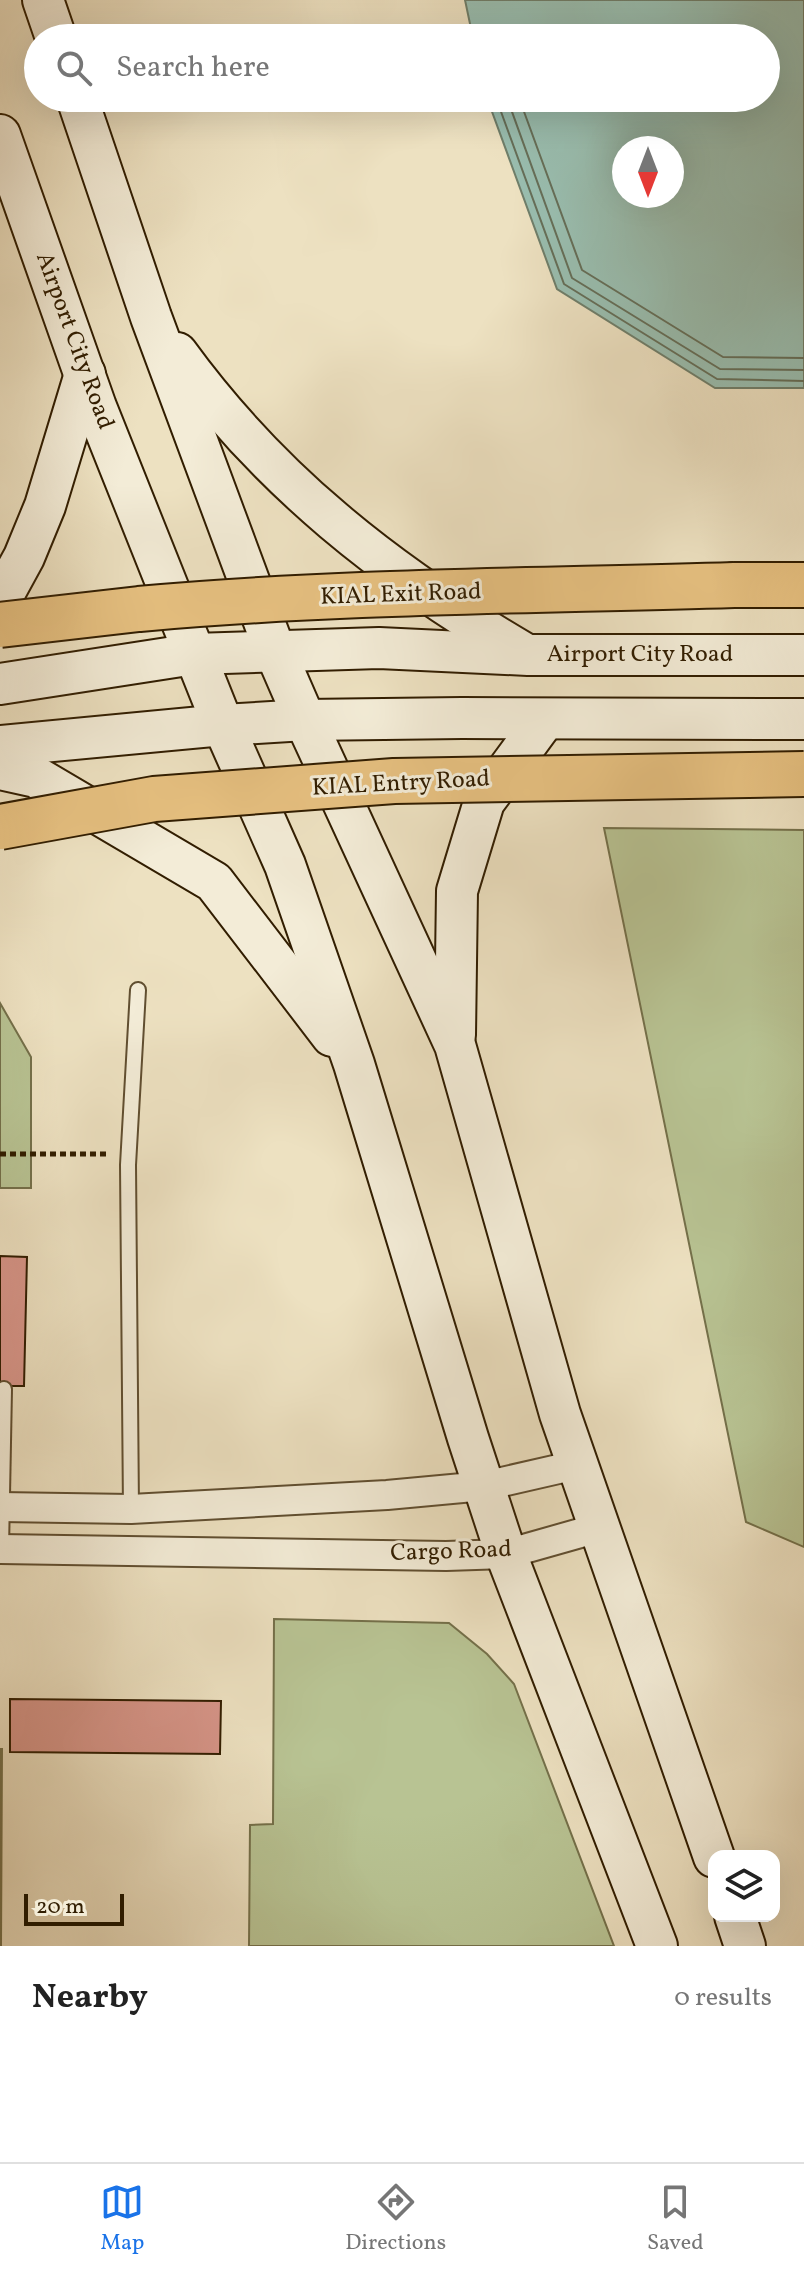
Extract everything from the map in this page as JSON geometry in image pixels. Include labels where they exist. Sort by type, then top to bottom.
[{"type":"main road","points":[[43,0],[51,24]]},
{"type":"main road","points":[[82,112],[151,317],[275,651],[455,1045],[576,1465],[712,1850]]},
{"type":"main road","name":"Airport City Road","points":[[0,135],[85,374],[151,545],[223,725],[285,865],[354,1064],[506,1554],[657,1946]]},
{"type":"main road","points":[[151,317],[221,408],[321,511],[408,580],[528,655]]},
{"type":"main road","points":[[0,601],[24,557],[45,506],[85,374]]},
{"type":"main road","name":"KIAL Exit Road","points":[[0,625],[254,601],[468,592],[804,585]]},
{"type":"main road","name":"Airport City Road","points":[[275,651],[379,648],[528,655],[804,655]]},
{"type":"main road","points":[[0,684],[194,654],[275,651]]},
{"type":"main road","points":[[455,1045],[457,891],[484,802],[545,719]]},
{"type":"main road","points":[[0,746],[305,720],[804,719]]},
{"type":"main road","points":[[0,769],[36,777],[214,882],[354,1064]]},
{"type":"main road","name":"KIAL Entry Road","points":[[0,827],[154,799],[394,781],[804,774]]},
{"type":"main road","points":[[737,1922],[745,1946]]},
{"type":"street","points":[[1,1507],[131,1509],[387,1495],[484,1486],[576,1465]]},
{"type":"street","name":"Cargo Road","points":[[0,1549],[446,1556],[506,1554],[598,1528]]},
{"type":"lane","points":[[131,1509],[128,1154],[138,990]]},
{"type":"lane","points":[[0,1549],[4,1389]]},
{"type":"path","points":[[0,1154],[128,1154]]},
{"type":"shaded area","points":[[604,828],[804,830],[804,1547],[746,1522]]},
{"type":"shaded area","points":[[0,1003],[31,1057],[31,1188],[0,1188]]},
{"type":"shaded area","points":[[274,1619],[449,1623],[487,1654],[514,1684],[614,1946],[249,1946],[250,1825],[273,1824]]},
{"type":"shaded area","points":[[2,1749],[1,1946],[0,1946]]},
{"type":"water","points":[[465,0],[804,0],[804,388],[715,388],[557,289],[492,112],[780,112],[780,24],[470,24]]},
{"type":"building","points":[[0,1256],[27,1257],[24,1386],[0,1386]]},
{"type":"building","points":[[10,1699],[221,1701],[220,1754],[10,1752]]}]
